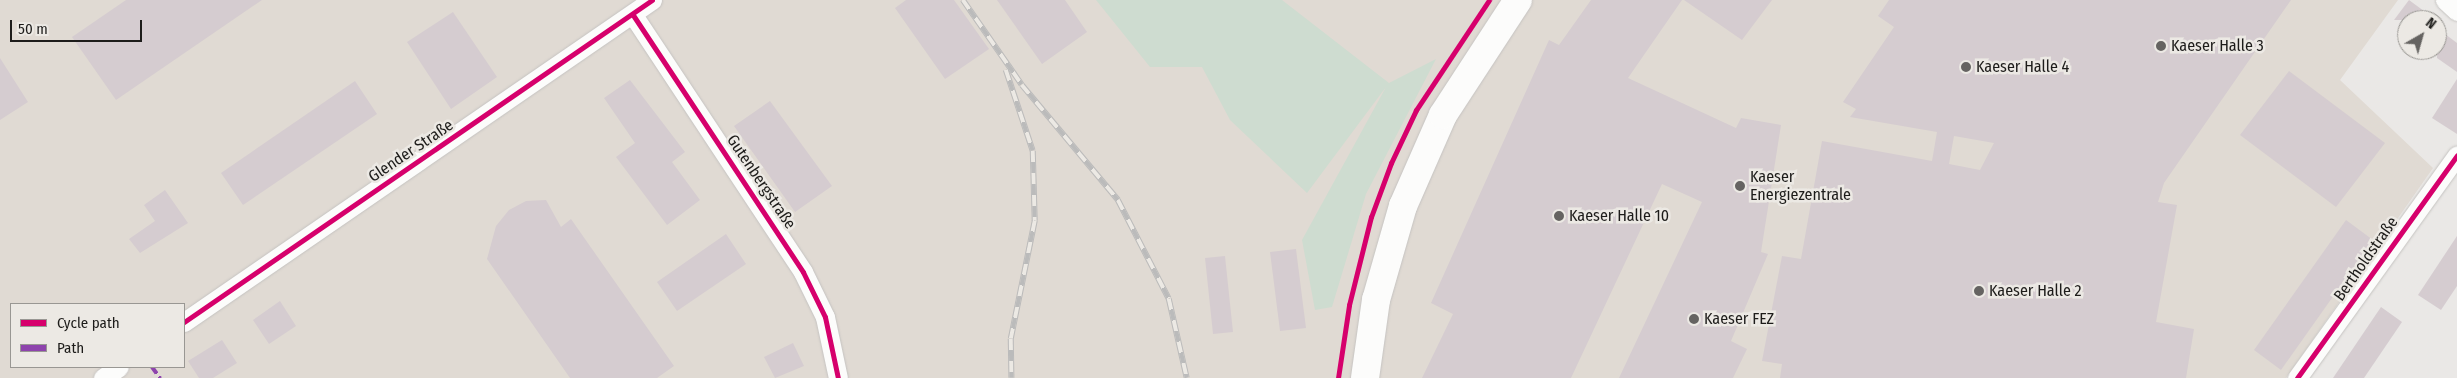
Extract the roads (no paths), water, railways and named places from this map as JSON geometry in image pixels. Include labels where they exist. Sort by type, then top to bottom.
[{"type":"main road","points":[[1365,378],[1376,300],[1403,206],[1443,115],[1518,0]]},
{"type":"street","name":"Glender Straße","points":[[185,321],[633,15],[652,0]]},
{"type":"street","points":[[2445,0],[2457,11]]},
{"type":"street","name":"Gutenbergstraße","points":[[633,15],[803,272],[825,317],[838,378]]},
{"type":"street","name":"Bertholdstraße","points":[[2298,378],[2457,155]]},
{"type":"street","points":[[103,378],[118,368]]},
{"type":"railway","points":[[963,0],[1022,85],[1118,200],[1169,299],[1187,378]]},
{"type":"railway","points":[[1006,70],[1033,151],[1035,221],[1011,339],[1012,378]]},
{"type":"place","name":"Kaeser Halle 3","points":[[2161,46]]},
{"type":"place","name":"Kaeser Halle 4","points":[[1966,67]]},
{"type":"place","name":"Kaeser Energiezentrale","points":[[1740,186]]},
{"type":"place","name":"Kaeser Halle 10","points":[[1559,216]]},
{"type":"place","name":"Kaeser Halle 2","points":[[1979,291]]},
{"type":"place","name":"Kaeser FEZ","points":[[1694,319]]}]
